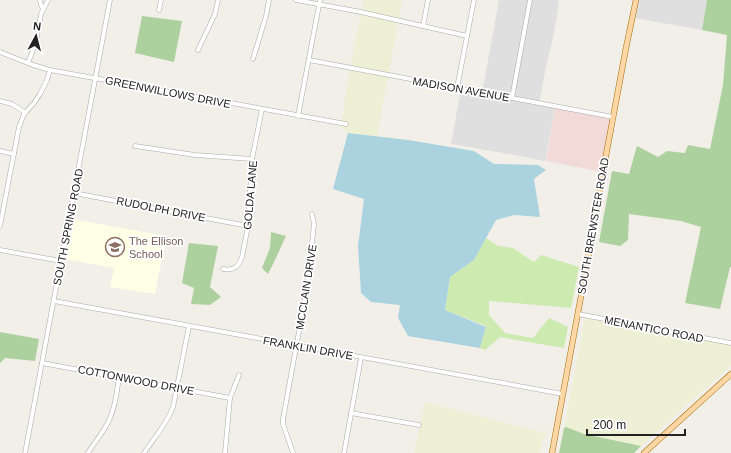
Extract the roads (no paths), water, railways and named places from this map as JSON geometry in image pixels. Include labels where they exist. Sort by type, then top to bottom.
[{"type":"main road","name":"SOUTH BREWSTER ROAD","points":[[552,453],[613,116],[636,0]]},
{"type":"main road","points":[[644,453],[731,374]]},
{"type":"street","points":[[40,0],[42,7]]},
{"type":"street","points":[[28,63],[36,42],[42,10],[48,0]]},
{"type":"street","name":"SOUTH SPRING ROAD","points":[[25,453],[110,0]]},
{"type":"street","points":[[159,10],[161,0]]},
{"type":"street","points":[[198,50],[215,14],[218,0]]},
{"type":"street","points":[[253,59],[266,16],[269,0]]},
{"type":"street","points":[[296,0],[319,2],[467,36]]},
{"type":"street","points":[[423,26],[428,0]]},
{"type":"street","points":[[457,88],[474,0]]},
{"type":"street","points":[[512,98],[530,0]]},
{"type":"street","points":[[298,116],[319,2]]},
{"type":"street","name":"GREENWILLOWS DRIVE","points":[[0,52],[50,70],[339,124],[346,124]]},
{"type":"street","name":"MADISON AVENUE","points":[[309,60],[613,116]]},
{"type":"street","points":[[0,226],[2,205],[19,127],[22,119],[40,94],[50,70]]},
{"type":"street","points":[[0,101],[12,104],[26,113]]},
{"type":"street","name":"GOLDA LANE","points":[[224,269],[235,268],[244,251],[248,226],[252,159],[262,109]]},
{"type":"street","points":[[134,146],[195,155],[252,159]]},
{"type":"street","points":[[0,151],[14,154]]},
{"type":"street","name":"RUDOLPH DRIVE","points":[[74,193],[248,226]]},
{"type":"street","name":"MCCLAIN DRIVE","points":[[293,453],[282,419],[310,263],[314,224],[312,214]]},
{"type":"street","points":[[0,250],[61,261]]},
{"type":"street","name":"FRANKLIN DRIVE","points":[[54,301],[563,394]]},
{"type":"street","name":"MENANTICO ROAD","points":[[578,314],[731,343]]},
{"type":"street","points":[[144,453],[170,415],[173,407],[189,326]]},
{"type":"street","points":[[344,453],[361,358]]},
{"type":"street","name":"COTTONWOOD DRIVE","points":[[42,363],[230,398]]},
{"type":"street","points":[[225,453],[230,398],[239,375]]},
{"type":"street","points":[[88,453],[110,418],[115,404],[119,377]]},
{"type":"street","points":[[352,412],[419,425]]},
{"type":"water","points":[[348,133],[408,140],[474,151],[494,164],[538,165],[546,170],[534,179],[540,217],[514,215],[496,220],[474,260],[450,277],[445,310],[486,327],[480,348],[408,336],[398,318],[400,305],[371,302],[361,293],[358,246],[364,199],[333,189]]},
{"type":"place","name":"The Ellison School","points":[[115,247]]}]
